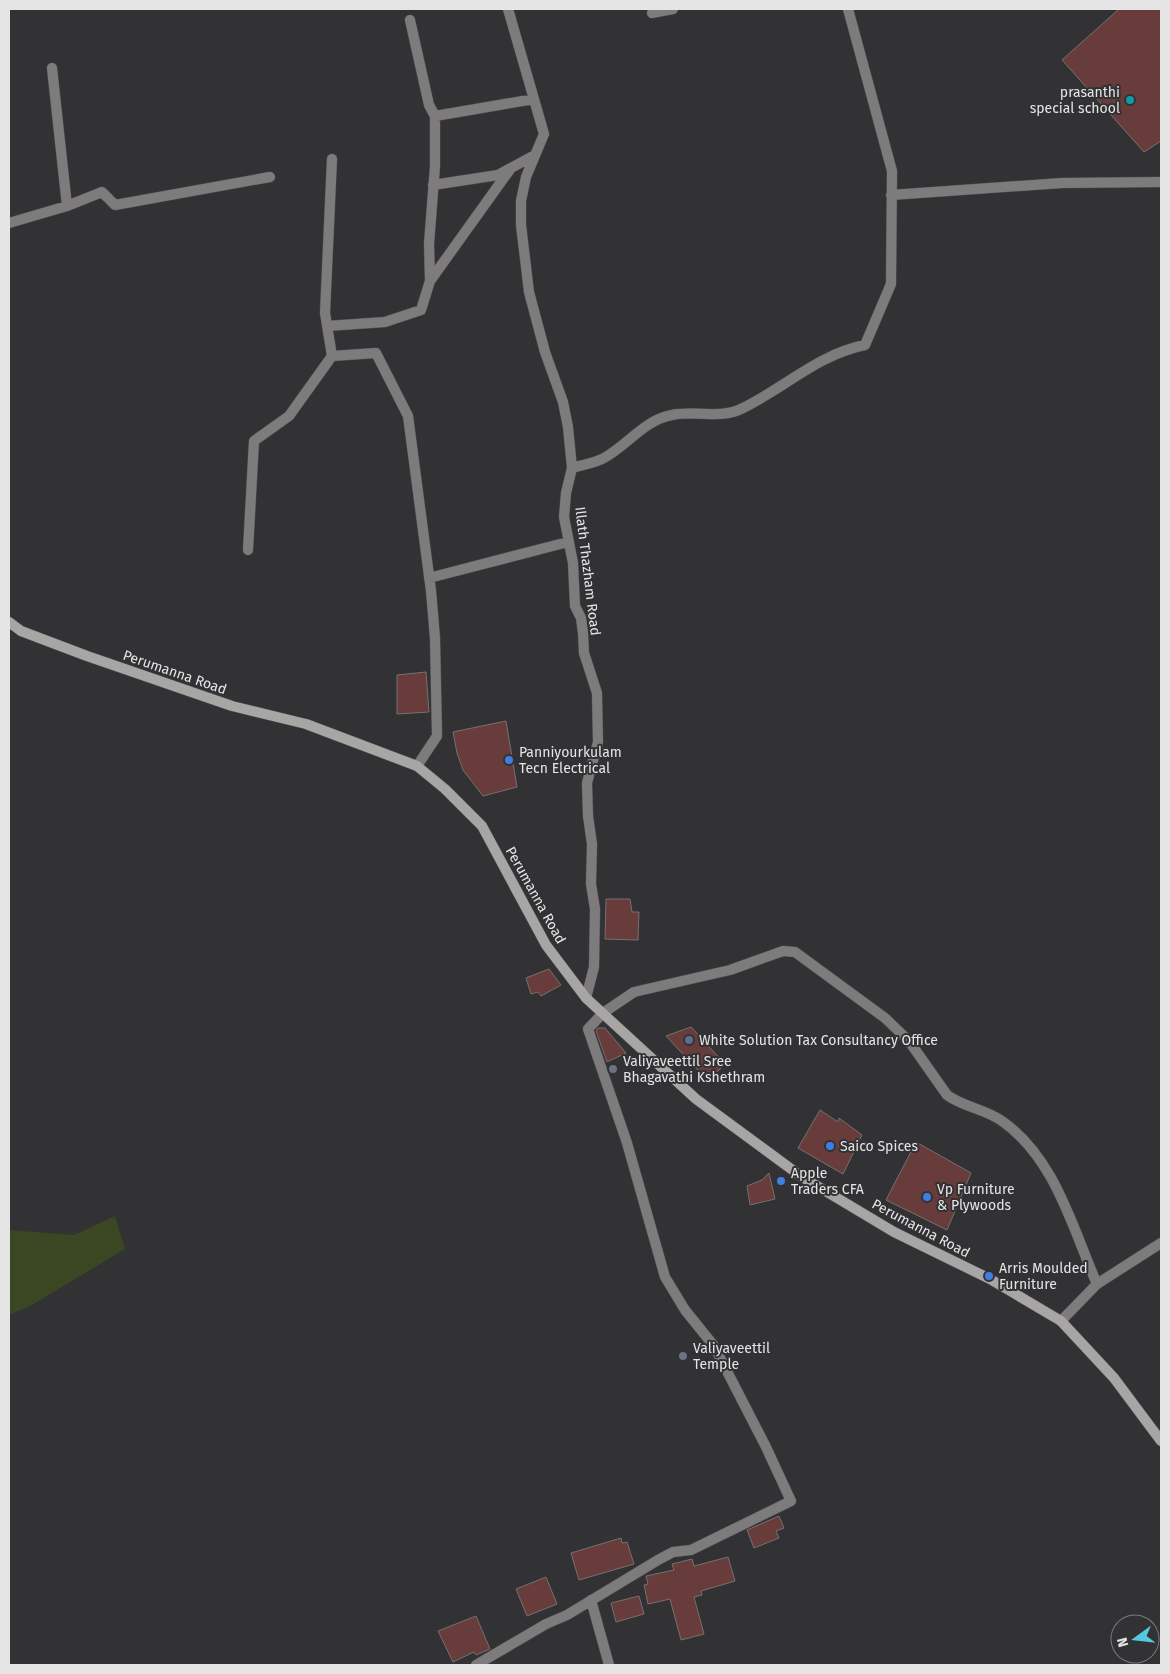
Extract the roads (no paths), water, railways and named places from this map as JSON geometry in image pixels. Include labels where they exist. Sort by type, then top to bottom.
[{"type":"main road","name":"Perumanna Road","points":[[9,622],[21,631],[86,656],[232,706],[306,724],[417,766],[446,789],[482,826],[542,939],[586,998],[696,1099],[802,1177],[894,1232],[990,1279],[1061,1321],[1114,1378],[1161,1441]]},
{"type":"street","name":"Illath Thazham Road","points":[[508,9],[544,134],[526,177],[521,201],[521,225],[530,292],[540,335],[563,402],[572,452],[572,468],[566,493],[564,517],[573,563],[575,606],[581,618],[584,653],[597,693],[599,713],[596,755],[587,783],[588,816],[592,844],[591,884],[595,909],[594,967],[586,998]]},
{"type":"street","points":[[652,13],[673,9]]},
{"type":"street","points":[[572,468],[605,458],[651,423],[671,415],[707,416],[741,410],[822,360],[845,349],[865,346],[891,284],[892,171],[848,9]]},
{"type":"street","points":[[410,20],[429,104],[434,116],[433,185],[429,244],[430,281]]},
{"type":"street","points":[[52,68],[67,206]]},
{"type":"street","points":[[434,116],[534,99]]},
{"type":"street","points":[[433,185],[498,174],[536,155]]},
{"type":"street","points":[[248,550],[254,441],[289,416],[332,356],[325,313],[332,159]]},
{"type":"street","points":[[327,326],[385,322],[421,310],[430,281],[510,168]]},
{"type":"street","points":[[9,222],[67,206],[102,192],[114,205],[270,177]]},
{"type":"street","points":[[891,194],[1062,183],[1161,182]]},
{"type":"street","points":[[332,356],[376,352],[408,416],[435,638],[437,736],[417,766]]},
{"type":"street","points":[[429,578],[568,542]]},
{"type":"street","points":[[476,1665],[673,1552],[691,1550],[791,1501],[766,1447],[714,1346],[685,1310],[665,1277],[627,1142],[588,1030],[603,1013],[634,992],[730,970],[783,951],[795,952],[885,1018],[908,1040],[947,1095],[955,1101],[1000,1119],[1028,1142],[1066,1208],[1098,1284]]},
{"type":"street","points":[[1061,1321],[1098,1284],[1161,1243]]},
{"type":"street","points":[[590,1600],[609,1665]]},
{"type":"place","name":"prasanthi special school","points":[[1130,100]]},
{"type":"place","name":"Panniyourkulam Tecn Electrical","points":[[509,760]]},
{"type":"place","name":"White Solution Tax Consultancy Office","points":[[689,1040]]},
{"type":"place","name":"Valiyaveettil Sree Bhagavathi Kshethram","points":[[613,1069]]},
{"type":"place","name":"Saico Spices","points":[[830,1146]]},
{"type":"place","name":"Apple Traders CFA","points":[[781,1181]]},
{"type":"place","name":"Vp Furniture & Plywoods","points":[[927,1197]]},
{"type":"place","name":"Arris Moulded Furniture","points":[[989,1276]]},
{"type":"place","name":"Valiyaveettil Temple","points":[[683,1356]]}]
